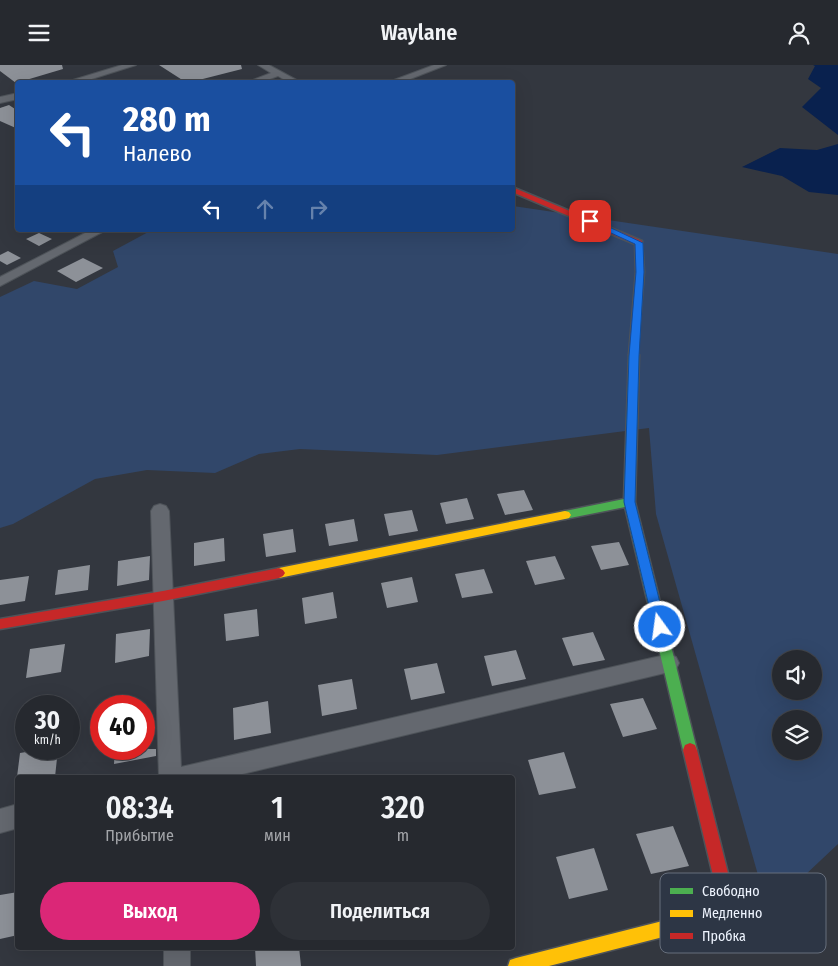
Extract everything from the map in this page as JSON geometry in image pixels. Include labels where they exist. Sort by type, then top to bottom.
[{"type":"street","points":[[78,80],[132,65]]},
{"type":"street","points":[[262,65],[292,80]]},
{"type":"street","points":[[399,80],[442,65]]},
{"type":"street","points":[[258,80],[279,73]]},
{"type":"street","points":[[0,101],[15,97]]},
{"type":"street","points":[[515,190],[639,243],[640,272],[634,356],[629,502],[720,873]]},
{"type":"street","points":[[0,282],[96,232]]},
{"type":"street","points":[[0,624],[163,595],[629,502]]},
{"type":"street","points":[[160,511],[170,775]]},
{"type":"street","points":[[193,775],[669,663]]},
{"type":"street","points":[[0,821],[15,818]]},
{"type":"street","points":[[516,966],[660,930]]},
{"type":"street","points":[[177,950],[178,966]]},
{"type":"shaded area","points":[[813,65],[838,65],[838,135],[802,107],[821,88],[808,79],[815,66]]},
{"type":"shaded area","points":[[838,144],[838,195],[809,192],[782,176],[742,167],[780,148],[817,150]]},
{"type":"shaded area","points":[[515,206],[838,254],[838,844],[807,873],[757,873],[656,514],[649,428],[437,455],[300,449],[259,454],[215,473],[147,470],[95,479],[13,524],[0,528],[0,297],[34,281],[77,289],[118,267],[113,251],[148,232],[515,232]]},
{"type":"building","points":[[0,65],[62,65],[63,69],[26,80],[15,80],[15,82],[0,71]]},
{"type":"building","points":[[159,65],[241,65],[242,69],[199,80],[182,80]]},
{"type":"building","points":[[9,105],[15,109],[15,128],[0,121],[0,108]]},
{"type":"building","points":[[39,233],[52,239],[39,246],[26,239]]},
{"type":"building","points":[[8,251],[21,258],[7,265],[0,261],[0,255]]},
{"type":"building","points":[[83,258],[103,268],[76,282],[57,271]]},
{"type":"building","points":[[524,490],[533,510],[505,515],[497,494]]},
{"type":"building","points":[[467,498],[474,519],[446,524],[440,503]]},
{"type":"building","points":[[412,510],[418,531],[389,536],[384,514]]},
{"type":"building","points":[[354,519],[358,541],[329,546],[325,524]]},
{"type":"building","points":[[293,529],[296,552],[266,557],[263,534]]},
{"type":"building","points":[[224,538],[225,561],[194,566],[194,543]]},
{"type":"building","points":[[619,542],[629,565],[601,570],[591,546]]},
{"type":"building","points":[[150,556],[149,580],[117,586],[118,561]]},
{"type":"building","points":[[555,556],[565,579],[535,585],[526,561]]},
{"type":"building","points":[[90,565],[88,590],[55,595],[58,570]]},
{"type":"building","points":[[484,569],[493,593],[462,598],[455,574]]},
{"type":"building","points":[[29,576],[25,601],[0,605],[0,580]]},
{"type":"building","points":[[412,577],[418,602],[387,608],[381,583]]},
{"type":"building","points":[[333,592],[337,618],[305,624],[302,598]]},
{"type":"building","points":[[257,609],[259,636],[226,641],[224,614]]},
{"type":"building","points":[[150,629],[149,656],[115,663],[116,634]]},
{"type":"building","points":[[593,632],[605,660],[573,666],[562,638]]},
{"type":"building","points":[[65,644],[61,672],[26,678],[30,649]]},
{"type":"building","points":[[516,650],[526,679],[492,686],[484,656]]},
{"type":"building","points":[[437,663],[445,693],[411,700],[404,669]]},
{"type":"building","points":[[352,679],[357,709],[322,716],[318,685]]},
{"type":"building","points":[[643,698],[657,729],[623,737],[610,704]]},
{"type":"building","points":[[268,701],[271,733],[234,740],[233,708]]},
{"type":"building","points":[[564,752],[576,788],[539,795],[528,760]]},
{"type":"building","points":[[19,760],[57,760],[55,775],[17,775]]},
{"type":"building","points":[[114,760],[135,760],[114,764]]},
{"type":"building","points":[[673,826],[689,866],[651,874],[636,834]]},
{"type":"building","points":[[594,848],[608,890],[569,899],[556,857]]},
{"type":"building","points":[[15,892],[15,936],[0,939],[0,895]]},
{"type":"building","points":[[255,950],[299,950],[301,966],[256,966]]},
{"type":"traffic: fast","points":[[634,355],[629,502],[690,750]]},
{"type":"traffic: fast","points":[[565,515],[629,502]]},
{"type":"traffic: slow","points":[[279,573],[565,515]]},
{"type":"traffic: slow","points":[[516,966],[660,930]]},
{"type":"traffic: jam","points":[[515,190],[639,243],[640,272],[634,355]]},
{"type":"traffic: jam","points":[[0,624],[163,596],[279,573]]},
{"type":"traffic: jam","points":[[690,750],[720,873]]},
{"type":"route","points":[[590,221],[639,243],[640,272],[634,356],[629,502],[660,627]]}]
